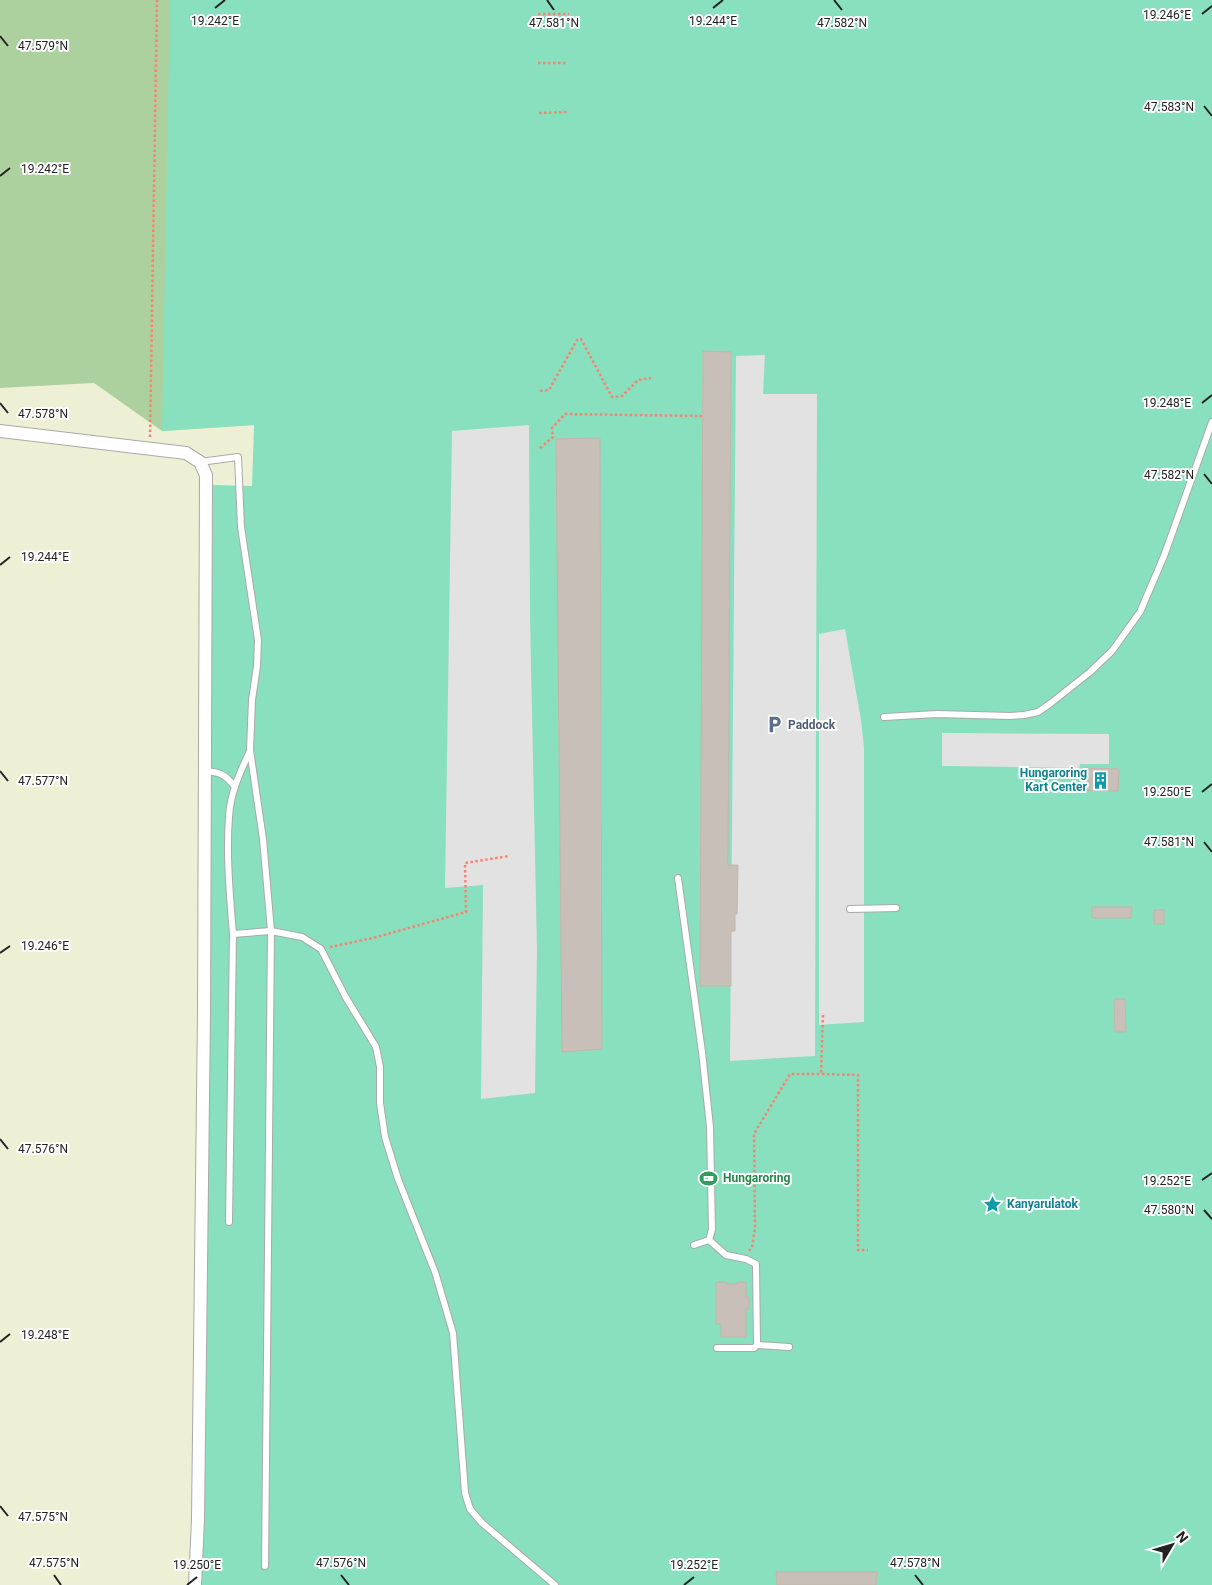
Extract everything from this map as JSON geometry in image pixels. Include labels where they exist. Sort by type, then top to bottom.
[{"type":"street","points":[[0,431],[186,453],[200,462],[206,475],[203,1062],[198,1519],[195,1585]]},
{"type":"lane","points":[[884,717],[937,714],[1010,716],[1038,712],[1090,672],[1112,651],[1140,612],[1164,556],[1212,422]]},
{"type":"lane","points":[[200,462],[238,456],[241,527],[258,640],[257,666],[252,700],[250,750],[272,931],[265,1566]]},
{"type":"lane","points":[[229,1222],[233,934],[229,892],[229,816],[237,778],[250,750]]},
{"type":"lane","points":[[204,771],[220,773],[228,778],[235,787]]},
{"type":"lane","points":[[678,878],[702,1052],[710,1128],[712,1230],[710,1240]]},
{"type":"lane","points":[[850,908],[896,908]]},
{"type":"lane","points":[[233,934],[272,931],[302,937],[322,949],[345,996],[376,1047],[380,1067],[380,1103],[385,1137],[398,1179],[435,1272],[453,1333],[465,1493],[470,1510],[482,1523],[555,1585]]},
{"type":"lane","points":[[694,1245],[710,1240]]},
{"type":"lane","points":[[710,1240],[726,1254],[746,1259],[756,1264],[757,1345]]},
{"type":"lane","points":[[717,1348],[754,1348],[757,1345],[789,1347]]},
{"type":"path","points":[[150,449],[157,0]]},
{"type":"path","points":[[538,14],[570,14]]},
{"type":"path","points":[[538,63],[568,63]]},
{"type":"path","points":[[539,113],[567,112]]},
{"type":"path","points":[[540,391],[548,390],[577,340],[581,339],[612,397],[622,396],[638,380],[652,378]]},
{"type":"path","points":[[540,448],[553,437],[552,428],[565,414],[703,416]]},
{"type":"path","points":[[322,949],[374,938],[466,912],[465,863],[509,856]]},
{"type":"path","points":[[822,1074],[823,1015]]},
{"type":"path","points":[[745,1253],[752,1247],[755,1228],[754,1134],[790,1074],[858,1075],[858,1250],[868,1250]]},
{"type":"green space","points":[[0,0],[519,0],[254,425],[162,431],[94,383],[0,388]]},
{"type":"green space","name":"Hungaroring","points":[[170,0],[1212,0],[1212,1585],[202,1585],[213,485],[252,486],[254,425],[162,431]]},
{"type":"green space","points":[[94,383],[163,431],[254,425],[252,486],[213,486],[202,1585],[0,1585],[0,388]]},
{"type":"shaded area","name":"Paddock","points":[[765,355],[763,394],[817,394],[815,1056],[730,1061],[736,356]]},
{"type":"shaded area","points":[[529,425],[530,617],[537,950],[535,1093],[481,1099],[483,885],[445,888],[452,431]]},
{"type":"shaded area","points":[[845,629],[864,748],[864,1022],[819,1025],[819,634]]},
{"type":"shaded area","points":[[942,733],[1109,734],[1109,764],[1080,764],[1079,768],[942,766]]},
{"type":"building","points":[[703,351],[731,352],[728,865],[738,865],[737,914],[735,914],[735,931],[731,931],[731,986],[700,986]]},
{"type":"building","points":[[600,438],[602,1049],[562,1052],[556,439]]},
{"type":"building","name":"Hungaroring Kart Center","points":[[1083,768],[1119,769],[1118,791],[1083,790]]},
{"type":"building","points":[[1092,907],[1132,907],[1131,918],[1092,918]]},
{"type":"building","points":[[1154,910],[1164,910],[1164,924],[1154,924]]},
{"type":"building","points":[[1114,999],[1125,999],[1126,1032],[1115,1032]]},
{"type":"building","points":[[716,1282],[737,1284],[737,1282],[746,1282],[746,1297],[749,1297],[749,1309],[746,1309],[746,1337],[721,1337],[721,1324],[716,1324]]},
{"type":"building","points":[[776,1572],[877,1572],[876,1585],[777,1585]]},
{"type":"place","name":"Paddock","points":[[774,725]]},
{"type":"place","name":"Hungaroring Kart Center","points":[[1101,780]]},
{"type":"place","name":"Hungaroring","points":[[709,1178]]},
{"type":"place","name":"Kanyarulatok","points":[[993,1204]]}]
